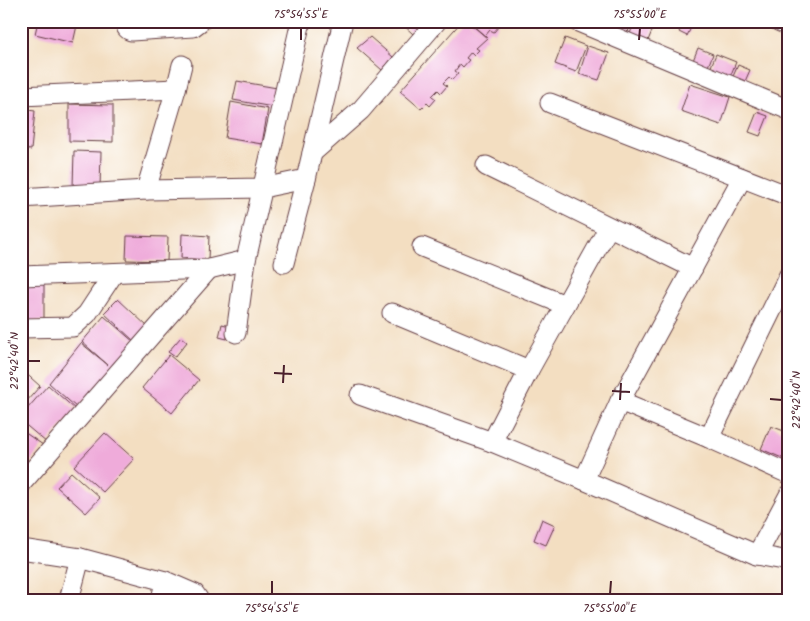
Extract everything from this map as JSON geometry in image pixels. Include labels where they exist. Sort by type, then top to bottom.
[{"type":"street","points":[[126,21],[125,26],[131,32],[193,27],[201,21]]},
{"type":"street","points":[[236,333],[246,260],[301,21]]},
{"type":"street","points":[[284,263],[343,21]]},
{"type":"street","points":[[312,153],[360,110],[437,21]]},
{"type":"street","points":[[576,21],[789,110]]},
{"type":"street","points":[[778,21],[789,26]]},
{"type":"street","points":[[146,190],[182,65]]},
{"type":"street","points":[[21,96],[176,89]]},
{"type":"street","points":[[550,103],[789,196]]},
{"type":"street","points":[[486,166],[693,268]]},
{"type":"street","points":[[584,480],[620,401],[742,178]]},
{"type":"street","points":[[21,198],[146,190],[262,188],[306,179]]},
{"type":"street","points":[[492,442],[528,370],[605,234],[611,228]]},
{"type":"street","points":[[422,247],[565,305]]},
{"type":"street","points":[[21,276],[209,269],[246,260]]},
{"type":"street","points":[[21,484],[209,269]]},
{"type":"street","points":[[21,328],[73,327],[88,314],[114,273]]},
{"type":"street","points":[[710,438],[789,276]]},
{"type":"street","points":[[392,313],[528,370]]},
{"type":"street","points":[[360,395],[492,442],[757,555],[789,561]]},
{"type":"street","points":[[620,401],[710,438],[789,474]]},
{"type":"street","points":[[757,555],[789,495]]},
{"type":"street","points":[[21,549],[80,558],[165,581],[196,594],[199,600]]},
{"type":"street","points":[[69,600],[80,558]]},
{"type":"street","points":[[161,600],[165,581]]},
{"type":"building","points":[[38,21],[78,21],[73,43],[35,34]]},
{"type":"building","points":[[399,21],[424,21],[413,34]]},
{"type":"building","points":[[462,21],[467,21],[487,38],[476,48],[479,50],[474,55],[471,52],[466,58],[469,60],[463,67],[460,64],[455,71],[458,73],[452,80],[449,77],[443,83],[447,86],[441,93],[438,90],[432,96],[436,99],[430,106],[427,103],[421,109],[400,91]]},
{"type":"building","points":[[468,21],[499,21],[497,24],[499,26],[494,32],[490,30],[485,36]]},
{"type":"building","points":[[590,21],[632,21],[625,40]]},
{"type":"building","points":[[635,21],[642,21],[654,26],[645,48],[627,41]]},
{"type":"building","points":[[647,21],[669,21],[665,29]]},
{"type":"building","points":[[684,21],[694,21],[687,36],[679,32]]},
{"type":"building","points":[[370,37],[393,57],[382,70],[357,48]]},
{"type":"building","points":[[565,38],[586,46],[576,72],[555,64]]},
{"type":"building","points":[[588,46],[609,53],[599,80],[579,74]]},
{"type":"building","points":[[698,48],[713,54],[705,74],[690,68]]},
{"type":"building","points":[[716,54],[736,62],[728,82],[708,74]]},
{"type":"building","points":[[738,65],[750,70],[743,86],[731,81]]},
{"type":"building","points":[[237,81],[277,88],[273,107],[233,100]]},
{"type":"building","points":[[690,84],[730,97],[721,125],[681,111]]},
{"type":"building","points":[[231,102],[268,109],[262,144],[225,138]]},
{"type":"building","points":[[69,104],[113,105],[113,142],[69,141]]},
{"type":"building","points":[[21,109],[35,111],[31,150],[21,149]]},
{"type":"building","points":[[757,112],[768,116],[760,136],[749,132]]},
{"type":"building","points":[[74,151],[101,152],[100,188],[73,187]]},
{"type":"building","points":[[182,234],[209,236],[208,260],[181,258]]},
{"type":"building","points":[[127,236],[168,237],[167,261],[126,260]]},
{"type":"building","points":[[26,284],[44,284],[44,321],[26,321]]},
{"type":"building","points":[[118,299],[148,327],[134,341],[104,313]]},
{"type":"building","points":[[104,316],[135,343],[77,408],[49,383],[81,343],[108,365],[82,342]]},
{"type":"building","points":[[222,324],[230,326],[227,339],[219,337]]},
{"type":"building","points":[[181,337],[187,342],[175,357],[168,352]]},
{"type":"building","points":[[169,355],[199,380],[172,413],[142,388]]},
{"type":"building","points":[[21,369],[40,386],[26,402],[21,397]]},
{"type":"building","points":[[48,385],[76,410],[47,443],[21,421],[21,416]]},
{"type":"building","points":[[771,426],[789,433],[789,461],[761,449]]},
{"type":"building","points":[[21,430],[43,445],[28,465],[21,460]]},
{"type":"building","points":[[105,433],[134,459],[103,492],[74,466]]},
{"type":"building","points":[[71,472],[100,498],[86,513],[57,487]]},
{"type":"building","points":[[542,519],[555,525],[546,545],[534,540]]}]
